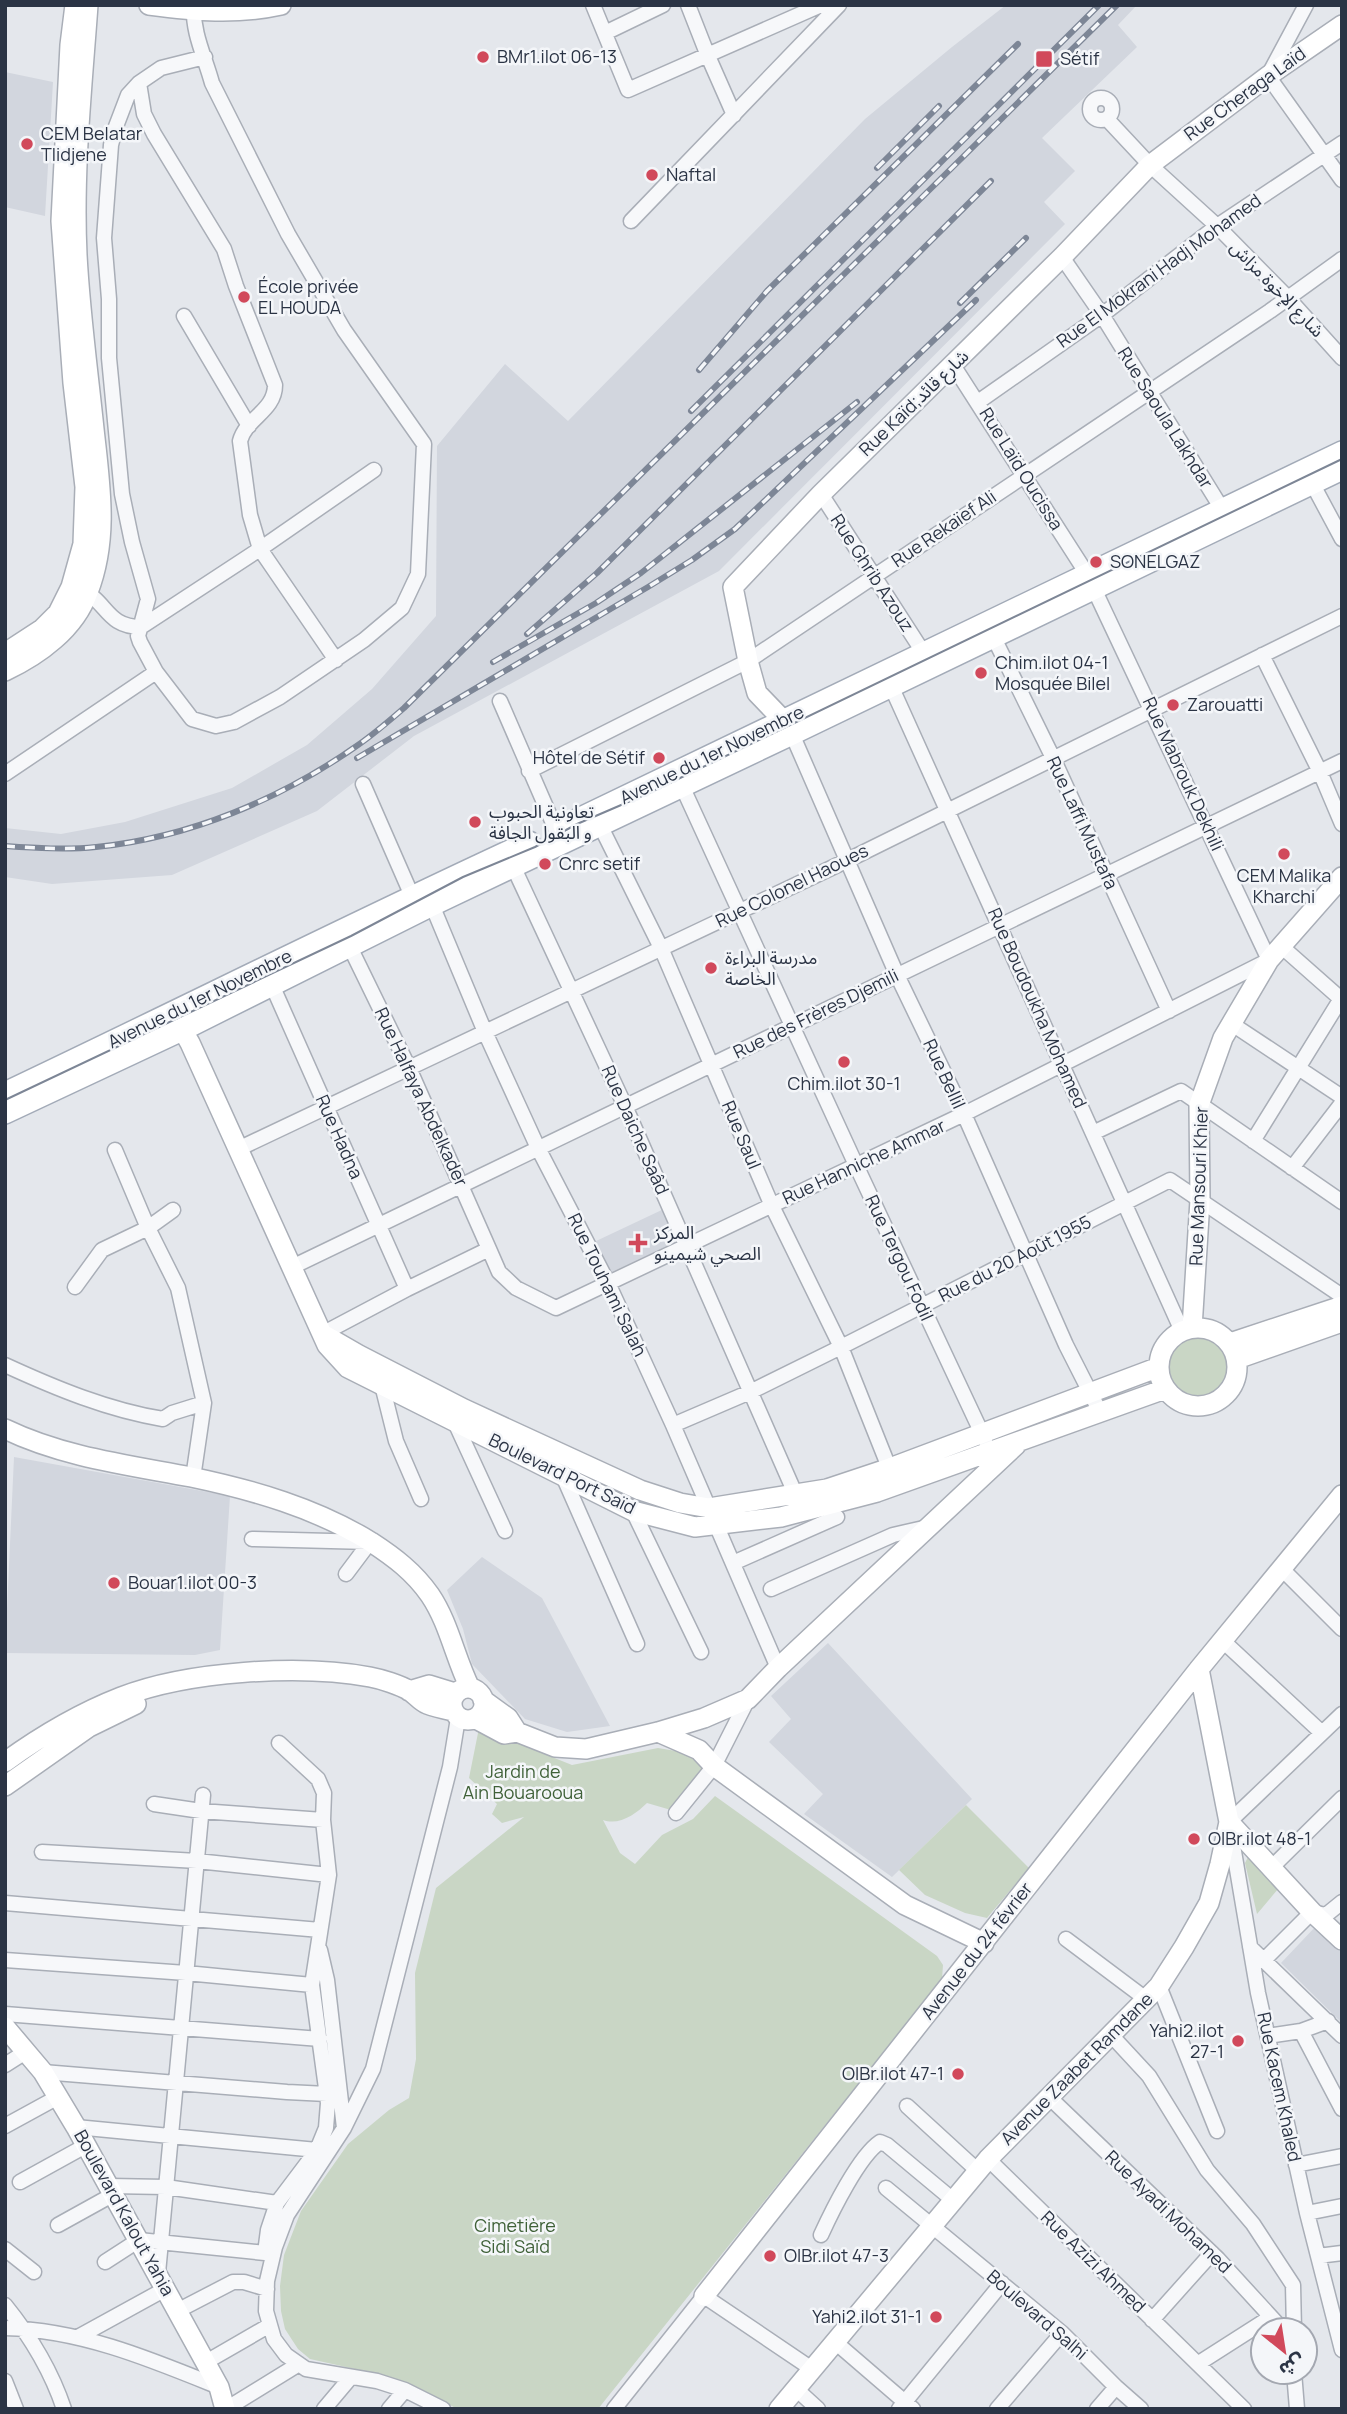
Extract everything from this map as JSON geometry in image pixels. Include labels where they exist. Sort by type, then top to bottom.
[{"type":"main road","points":[[5,671],[49,644],[70,624],[80,590],[85,498],[61,221],[70,45],[75,5]]},
{"type":"main road","points":[[5,653],[42,629],[80,590],[97,560],[103,525],[77,254],[80,126],[88,5]]},
{"type":"main road","points":[[149,5],[236,13],[281,5]]},
{"type":"main road","name":"Rue Cheraga Laïd","points":[[1150,165],[1268,76],[1342,25]]},
{"type":"main road","name":"Rue Kaïd;شارع قائد","points":[[748,661],[733,587],[821,494],[1062,257],[1150,165]]},
{"type":"main road","name":"Avenue du 1er Novembre","points":[[5,1113],[412,896],[788,727],[891,685],[993,636],[1222,509],[1342,452]]},
{"type":"main road","points":[[1091,581],[1342,469]]},
{"type":"main road","name":"Avenue du 1er Novembre","points":[[5,1093],[272,985],[349,945],[682,786],[923,652],[1091,581]]},
{"type":"main road","points":[[748,661],[757,693],[788,727]]},
{"type":"main road","name":"Rue Mansouri Khier","points":[[1187,1330],[1200,1200],[1199,1105],[1223,1038],[1275,953],[1340,881]]},
{"type":"main road","name":"Boulevard Port Saïd","points":[[178,1021],[327,1345],[348,1367],[633,1511],[695,1527],[713,1517]]},
{"type":"main road","points":[[1233,1351],[1342,1306]]},
{"type":"main road","points":[[1233,1351],[1342,1322]]},
{"type":"main road","points":[[1187,1330],[1213,1331],[1233,1351],[1238,1370],[1231,1390],[1215,1403],[1194,1407],[1183,1404],[1165,1389],[1159,1367],[1165,1346],[1187,1330]]},
{"type":"main road","points":[[322,1334],[440,1396],[639,1490],[713,1517],[800,1503],[827,1489],[893,1476],[992,1450],[1165,1389]]},
{"type":"main road","points":[[893,1476],[980,1434],[1159,1367]]},
{"type":"main road","points":[[5,1429],[26,1439],[87,1457],[249,1491],[346,1527],[408,1567],[431,1596],[448,1629],[466,1705]]},
{"type":"main road","points":[[5,1762],[56,1729],[121,1697],[151,1687],[262,1671],[319,1671],[372,1677],[409,1691],[429,1685],[466,1705],[508,1718],[517,1732],[548,1744],[571,1749],[586,1749],[704,1718],[748,1699],[1022,1439]]},
{"type":"main road","name":"Avenue du 24 février","points":[[705,2296],[1199,1669],[1341,1499]]},
{"type":"main road","name":"Avenue Zaabet Ramdane","points":[[779,2409],[983,2165],[1153,1992],[1209,1903],[1229,1822],[1199,1669]]},
{"type":"main road","points":[[5,1786],[89,1727],[195,1679]]},
{"type":"main road","points":[[658,1732],[699,1750],[714,1766],[905,1905],[984,1942]]},
{"type":"main road","points":[[1229,1822],[1312,1912],[1342,1940]]},
{"type":"main road","name":"Boulevard Kalout Yahia","points":[[5,2027],[43,2072],[87,2145],[206,2362],[219,2387],[226,2409]]},
{"type":"street","points":[[593,5],[628,90],[821,5]]},
{"type":"street","points":[[605,33],[663,5]]},
{"type":"street","points":[[688,5],[734,115]]},
{"type":"street","points":[[631,221],[839,5]]},
{"type":"street","points":[[1306,5],[1268,76],[1342,180]]},
{"type":"street","points":[[194,8],[194,28],[205,57],[212,83],[288,234],[344,330],[424,444],[418,574],[407,600],[397,614],[336,660],[280,697],[234,722],[216,726],[192,719],[156,672],[142,650],[138,636],[148,599],[124,507],[109,358],[109,299],[104,238],[104,216],[115,129],[128,95],[139,83],[161,68],[205,57]]},
{"type":"street","points":[[139,83],[145,114],[154,134],[224,249],[275,385],[273,400],[242,432],[240,448],[250,515],[261,549],[336,660]]},
{"type":"street","name":"شارع الإخوة مزاش","points":[[1107,118],[1150,165],[1217,226],[1287,297],[1342,358]]},
{"type":"street","name":"Rue El Mokrani Hadj Mohamed","points":[[978,402],[1102,315],[1217,226],[1342,142]]},
{"type":"street","name":"Rue Saoula Lakhdar","points":[[1062,257],[1102,315],[1222,509]]},
{"type":"street","name":"Rue Rekaïef Ali","points":[[529,771],[748,661],[1342,258]]},
{"type":"street","points":[[184,316],[249,426]]},
{"type":"street","name":"Rue Laïd Oucissa","points":[[953,365],[1091,581]]},
{"type":"street","points":[[80,590],[124,626],[141,626],[261,549],[374,470]]},
{"type":"street","points":[[1312,483],[1342,539]]},
{"type":"street","name":"Rue Ghrib Azouz","points":[[821,494],[923,652]]},
{"type":"street","name":"Rue Mabrouk Dekhili","points":[[1091,581],[1207,826],[1275,953]]},
{"type":"street","name":"Rue Colonel Haoues","points":[[238,1149],[846,860],[1342,616]]},
{"type":"street","name":"Rue Laffi Mustafa","points":[[993,636],[1053,758],[1169,1011]]},
{"type":"street","points":[[1262,655],[1320,772],[1342,824]]},
{"type":"street","points":[[5,774],[156,672]]},
{"type":"street","name":"Rue Boudoukha Mohamed","points":[[891,685],[1125,1204],[1187,1330]]},
{"type":"street","points":[[500,701],[556,830]]},
{"type":"street","name":"Rue Bellil","points":[[788,727],[897,975],[964,1114],[1100,1412]]},
{"type":"street","name":"Rue des Frères Djemili","points":[[292,1267],[1342,761]]},
{"type":"street","points":[[363,784],[412,896]]},
{"type":"street","name":"Rue Tergou Fodil","points":[[682,786],[980,1434],[992,1450]]},
{"type":"street","name":"Rue Saul","points":[[600,825],[662,948],[772,1206],[841,1347],[893,1476]]},
{"type":"street","name":"Rue Daiche Saâd","points":[[513,866],[625,1106],[800,1503]]},
{"type":"street","name":"Rue Touhami Salah","points":[[432,905],[538,1148],[608,1283],[673,1425],[778,1668]]},
{"type":"street","name":"Rue Halfaya Abdelkader","points":[[349,945],[409,1068],[489,1249]]},
{"type":"street","points":[[1253,1141],[1341,998],[1275,953]]},
{"type":"street","name":"Rue Hanniche Ammar","points":[[489,1249],[499,1272],[516,1288],[556,1308],[964,1114],[1169,1011],[1275,953]]},
{"type":"street","name":"Rue Hadna","points":[[272,985],[407,1289]]},
{"type":"street","points":[[1232,1024],[1342,1097]]},
{"type":"street","points":[[1093,1133],[1181,1091],[1342,1202]]},
{"type":"street","points":[[1292,1168],[1342,1103]]},
{"type":"street","points":[[115,1150],[148,1228],[178,1287],[204,1403],[193,1478]]},
{"type":"street","name":"Rue du 20 Août 1955","points":[[673,1425],[750,1392],[1170,1180],[1342,1296]]},
{"type":"street","points":[[75,1287],[102,1250],[148,1228],[173,1210]]},
{"type":"street","points":[[322,1334],[489,1249]]},
{"type":"street","points":[[5,1365],[136,1415],[163,1419],[172,1413],[204,1403]]},
{"type":"street","points":[[382,1385],[396,1441],[421,1499]]},
{"type":"street","points":[[440,1396],[505,1531]]},
{"type":"street","points":[[564,1476],[637,1644]]},
{"type":"street","points":[[633,1511],[701,1652]]},
{"type":"street","points":[[733,1563],[836,1517]]},
{"type":"street","points":[[771,1589],[893,1535],[929,1527]]},
{"type":"street","points":[[251,1539],[370,1542]]},
{"type":"street","points":[[346,1574],[370,1542]]},
{"type":"street","points":[[1282,1569],[1342,1629]]},
{"type":"street","points":[[1223,1641],[1322,1733]]},
{"type":"street","points":[[676,1813],[714,1766],[748,1699]]},
{"type":"street","points":[[269,2254],[288,2215],[344,2128],[373,2069],[466,1705]]},
{"type":"street","points":[[1229,1822],[1342,1714]]},
{"type":"street","points":[[279,1743],[317,1779],[324,1793],[323,1820],[329,1875],[312,1985],[327,2094],[326,2128],[317,2150],[277,2203],[268,2230],[267,2311],[270,2325],[274,2339],[286,2355],[306,2369],[377,2381],[405,2390],[443,2409]]},
{"type":"street","points":[[78,2337],[162,2281],[161,2241],[203,1795]]},
{"type":"street","points":[[1272,1867],[1342,1798]]},
{"type":"street","points":[[155,1804],[201,1811],[323,1820]]},
{"type":"street","name":"Rue Kacem Khaled","points":[[1229,1822],[1268,2036],[1307,2213],[1318,2256],[1336,2305],[1342,2350]]},
{"type":"street","points":[[42,1852],[197,1861],[329,1875]]},
{"type":"street","points":[[1265,1959],[1312,1912],[1326,1916],[1342,1902]]},
{"type":"street","points":[[5,1903],[191,1919],[319,1936]]},
{"type":"street","points":[[319,1936],[327,1980],[344,2128]]},
{"type":"street","points":[[1066,1939],[1153,1992],[1217,2132]]},
{"type":"street","points":[[1250,1947],[1342,2036]]},
{"type":"street","points":[[5,1960],[312,1985]]},
{"type":"street","points":[[5,2014],[320,2039]]},
{"type":"street","points":[[1268,2036],[1301,2031],[1328,2021]]},
{"type":"street","points":[[1301,2031],[1342,2109]]},
{"type":"street","points":[[1111,2035],[1149,2076],[1207,2169],[1253,2224],[1293,2285],[1294,2316]]},
{"type":"street","points":[[5,2065],[27,2051]]},
{"type":"street","points":[[43,2072],[327,2094]]},
{"type":"street","points":[[5,2126],[58,2097]]},
{"type":"street","name":"Rue Ayadi Mohamed","points":[[1049,2097],[1212,2253],[1270,2316]]},
{"type":"street","name":"Rue Azizi Ahmed","points":[[907,2106],[983,2165],[1199,2363],[1244,2409]]},
{"type":"street","points":[[76,2127],[317,2150]]},
{"type":"street","points":[[821,2235],[837,2202],[874,2146],[880,2142],[953,2200]]},
{"type":"street","points":[[20,2182],[87,2145]]},
{"type":"street","points":[[1296,2165],[1342,2156]]},
{"type":"street","points":[[58,2225],[112,2190],[166,2187],[277,2203]]},
{"type":"street","name":"Boulevard Salhi","points":[[886,2188],[1062,2333],[1141,2409]]},
{"type":"street","points":[[1307,2213],[1342,2206]]},
{"type":"street","points":[[105,2262],[139,2240],[269,2254]]},
{"type":"street","points":[[5,2249],[34,2272]]},
{"type":"street","points":[[1152,2320],[1212,2253]]},
{"type":"street","points":[[1318,2256],[1342,2253]]},
{"type":"street","points":[[178,2310],[233,2282],[244,2282],[267,2289]]},
{"type":"street","points":[[834,2341],[905,2407],[1002,2283]]},
{"type":"street","points":[[705,2296],[812,2369]]},
{"type":"street","name":"Avenue du 24 février","points":[[614,2409],[705,2296]]},
{"type":"street","points":[[5,2305],[24,2328],[54,2380],[64,2409]]},
{"type":"street","points":[[206,2362],[270,2325]]},
{"type":"street","points":[[5,2328],[24,2328],[78,2337],[152,2360],[219,2387]]},
{"type":"street","points":[[1199,2363],[1249,2331]]},
{"type":"street","points":[[997,2409],[1062,2333]]},
{"type":"street","points":[[226,2409],[299,2364]]},
{"type":"street","points":[[324,2409],[351,2377]]},
{"type":"street","points":[[5,2381],[16,2409]]},
{"type":"street","points":[[1295,2386],[1297,2409]]},
{"type":"street","points":[[1097,2409],[1116,2387]]},
{"type":"street","points":[[795,2388],[818,2409]]},
{"type":"street","points":[[389,2409],[405,2390]]},
{"type":"shaded area","points":[[1006,5],[1137,5],[1118,25],[1137,47],[1042,138],[1075,171],[1044,202],[1065,224],[719,571],[414,736],[317,811],[172,875],[52,884],[5,877],[5,828],[61,834],[125,822],[232,788],[307,745],[372,689],[436,616],[437,446],[505,364],[568,421],[865,119]]},
{"type":"shaded area","name":"CEM Belatar Tlidjene","points":[[5,72],[53,82],[45,216],[5,207]]},
{"type":"shaded area","name":"المركز الصحي شيمينو","points":[[666,1208],[682,1244],[610,1279],[594,1242]]},
{"type":"shaded area","points":[[14,1457],[230,1496],[220,1650],[195,1655],[5,1653]]},
{"type":"shaded area","points":[[482,1557],[542,1598],[610,1726],[567,1732],[525,1719],[472,1664],[463,1629],[447,1590]]},
{"type":"shaded area","points":[[828,1643],[972,1799],[892,1877],[804,1814],[823,1794],[769,1742],[791,1719],[771,1696]]},
{"type":"shaded area","points":[[1317,1925],[1342,1948],[1342,2023],[1281,1963]]},
{"type":"green space","points":[[1193,1336],[1205,1336],[1221,1344],[1227,1354],[1227,1378],[1221,1388],[1205,1396],[1193,1396],[1177,1388],[1169,1372],[1169,1360],[1177,1344]]},
{"type":"green space","name":"Cimetière Sidi Saïd","points":[[479,1728],[572,1765],[658,1748],[694,1754],[703,1769],[671,1810],[647,1803],[621,1820],[603,1820],[620,1853],[635,1864],[662,1835],[693,1819],[715,1796],[937,1956],[943,1965],[942,1979],[598,2409],[458,2409],[391,2377],[310,2359],[298,2349],[285,2329],[281,2311],[280,2286],[284,2255],[301,2211],[348,2144],[389,2110],[409,2098],[416,2059],[415,1973],[436,1888],[524,1817],[502,1823],[492,1814],[497,1804],[469,1778]]},
{"type":"green space","points":[[966,1805],[1029,1868],[987,1918],[965,1913],[925,1895],[899,1870]]},
{"type":"green space","points":[[1248,1857],[1278,1889],[1257,1914],[1245,1863]]},
{"type":"tram line","points":[[5,1100],[351,936],[463,877],[535,847],[577,824],[649,793],[1342,459]]},
{"type":"railway","points":[[691,411],[1099,5]]},
{"type":"railway","points":[[5,846],[62,849],[96,847],[165,835],[199,825],[266,799],[328,765],[370,736],[404,708],[1117,5]]},
{"type":"railway","points":[[699,370],[767,291],[1018,44]]},
{"type":"railway","points":[[877,168],[939,106]]},
{"type":"railway","points":[[527,634],[597,573],[991,181]]},
{"type":"railway","points":[[960,303],[1026,238]]},
{"type":"railway","points":[[357,758],[648,587],[735,529],[976,300]]},
{"type":"railway","points":[[493,662],[596,603],[641,573],[857,402]]},
{"type":"place","name":"BMr1.ilot 06-13","points":[[483,57]]},
{"type":"place","name":"Sétif","points":[[1044,59]]},
{"type":"place","name":"CEM Belatar Tlidjene","points":[[27,144]]},
{"type":"place","name":"Naftal","points":[[652,175]]},
{"type":"place","name":"École privée EL HOUDA","points":[[244,297]]},
{"type":"place","name":"SONELGAZ","points":[[1096,562]]},
{"type":"place","name":"Chim.ilot 04-1 Mosquée Bilel","points":[[981,673]]},
{"type":"place","name":"Zarouatti","points":[[1173,705]]},
{"type":"place","name":"Hôtel de Sétif","points":[[659,758]]},
{"type":"place","name":"تعاونية الحبوب و البقول الجافة","points":[[475,822]]},
{"type":"place","name":"CEM Malika Kharchi","points":[[1284,854]]},
{"type":"place","name":"Cnrc setif","points":[[545,864]]},
{"type":"place","name":"مدرسة البراءة الخاصة","points":[[711,968]]},
{"type":"place","name":"Chim.ilot 30-1","points":[[844,1062]]},
{"type":"place","name":"المركز الصحي شيمينو","points":[[638,1243]]},
{"type":"place","name":"Bouar1.ilot 00-3","points":[[114,1583]]},
{"type":"place","name":"OlBr.ilot 48-1","points":[[1194,1839]]},
{"type":"place","name":"Yahi2.ilot 27-1","points":[[1238,2041]]},
{"type":"place","name":"OlBr.ilot 47-1","points":[[958,2074]]},
{"type":"place","name":"OlBr.ilot 47-3","points":[[770,2256]]},
{"type":"place","name":"Yahi2.ilot 31-1","points":[[936,2317]]},
{"type":"park label","name":"Jardin de Ain Bouarooua","points":[[523,1782]]}]
